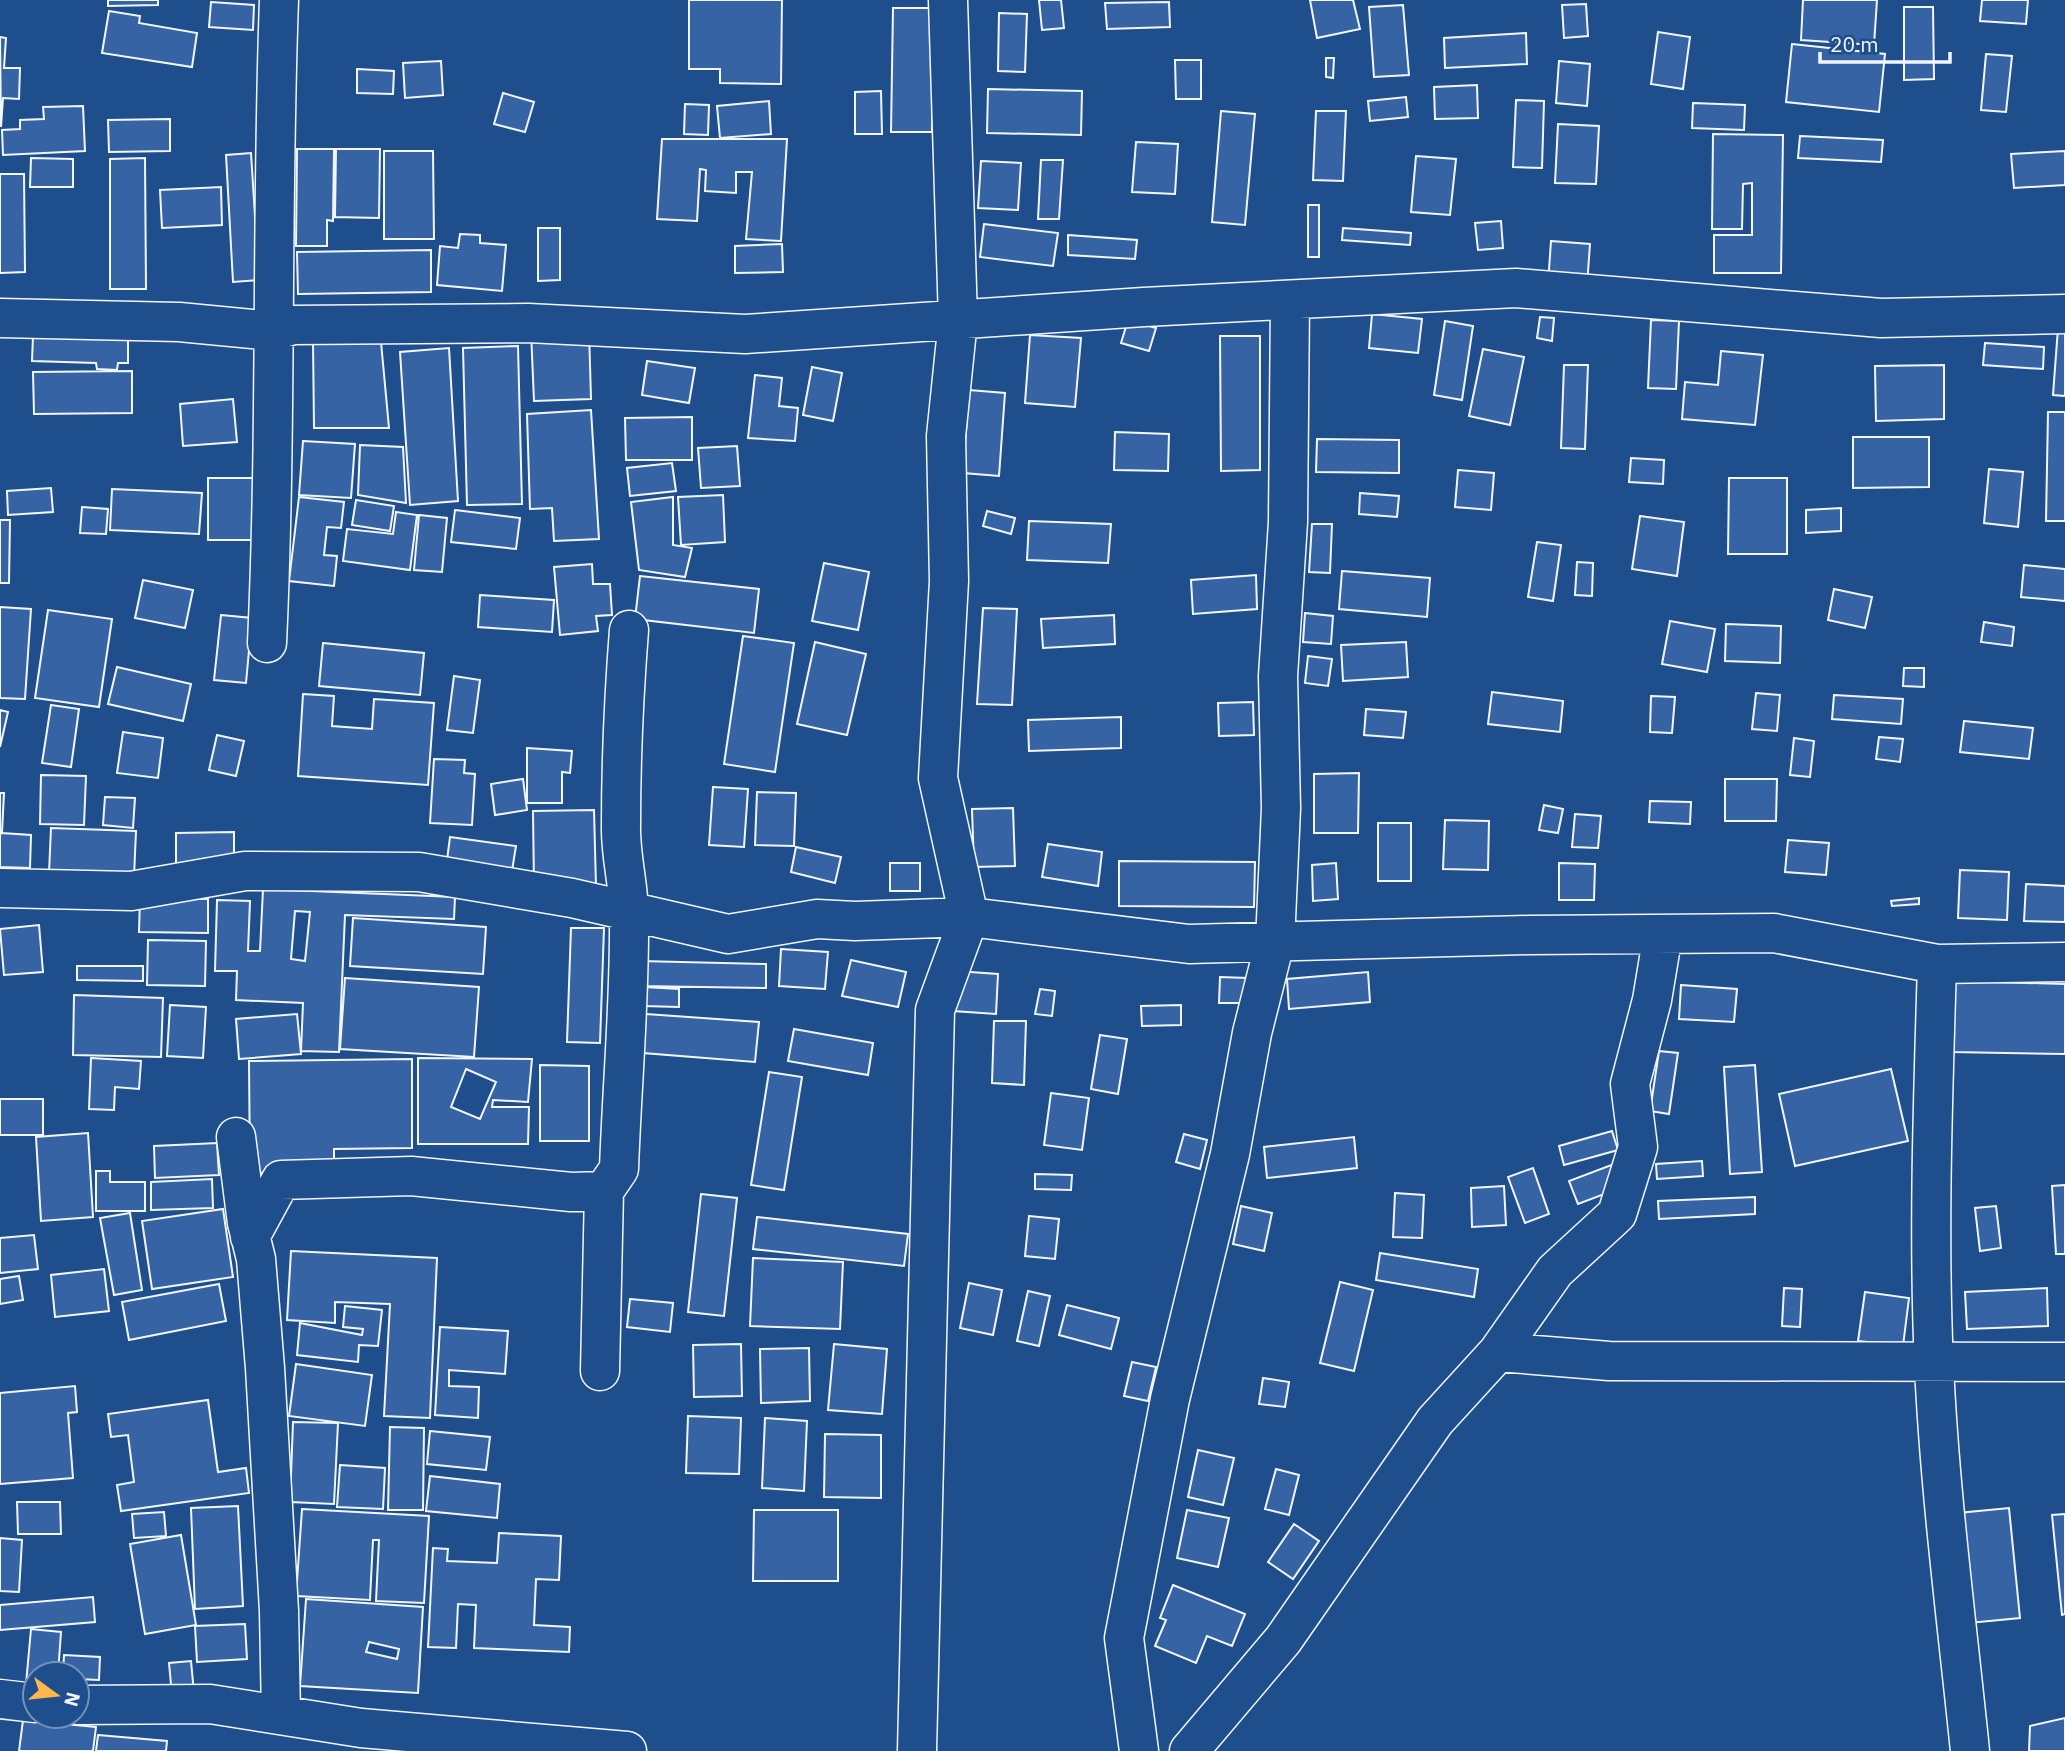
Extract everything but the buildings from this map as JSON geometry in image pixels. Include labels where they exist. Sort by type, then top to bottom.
[{"type":"street","points":[[267,643],[273,331],[273,162],[279,0]]},
{"type":"street","points":[[917,1751],[935,1010],[969,917],[938,778],[949,581],[946,436],[958,320],[948,0]]},
{"type":"street","points":[[0,318],[179,321],[273,331],[293,325],[528,323],[745,334],[1516,288],[1881,318],[2065,314]]},
{"type":"street","points":[[1139,1751],[1124,1638],[1170,1399],[1230,1154],[1252,1033],[1275,942],[1281,808],[1278,676],[1288,522],[1290,300]]},
{"type":"street","points":[[600,1371],[604,1191],[619,1169],[629,911],[620,828],[625,733],[623,702],[629,629]]},
{"type":"street","points":[[0,888],[131,891],[245,871],[419,872],[629,911],[728,934],[817,919],[855,921],[969,917],[1189,944],[1774,933],[1937,964],[2065,962]]},
{"type":"street","points":[[1189,1751],[1283,1640],[1435,1421],[1498,1352],[1555,1271],[1617,1214],[1638,1147],[1630,1084],[1652,1000],[1663,934]]},
{"type":"street","points":[[1937,964],[1932,1163],[1934,1364],[1970,1751]]},
{"type":"street","points":[[236,1137],[250,1237],[256,1259],[279,1611],[281,1715]]},
{"type":"street","points":[[250,1237],[281,1180],[411,1176],[571,1192],[604,1191]]},
{"type":"street","points":[[1498,1352],[1609,1361],[1934,1364],[2065,1362]]},
{"type":"street","points":[[0,1699],[21,1701]]},
{"type":"street","points":[[91,1705],[210,1704],[361,1728],[627,1751]]}]
